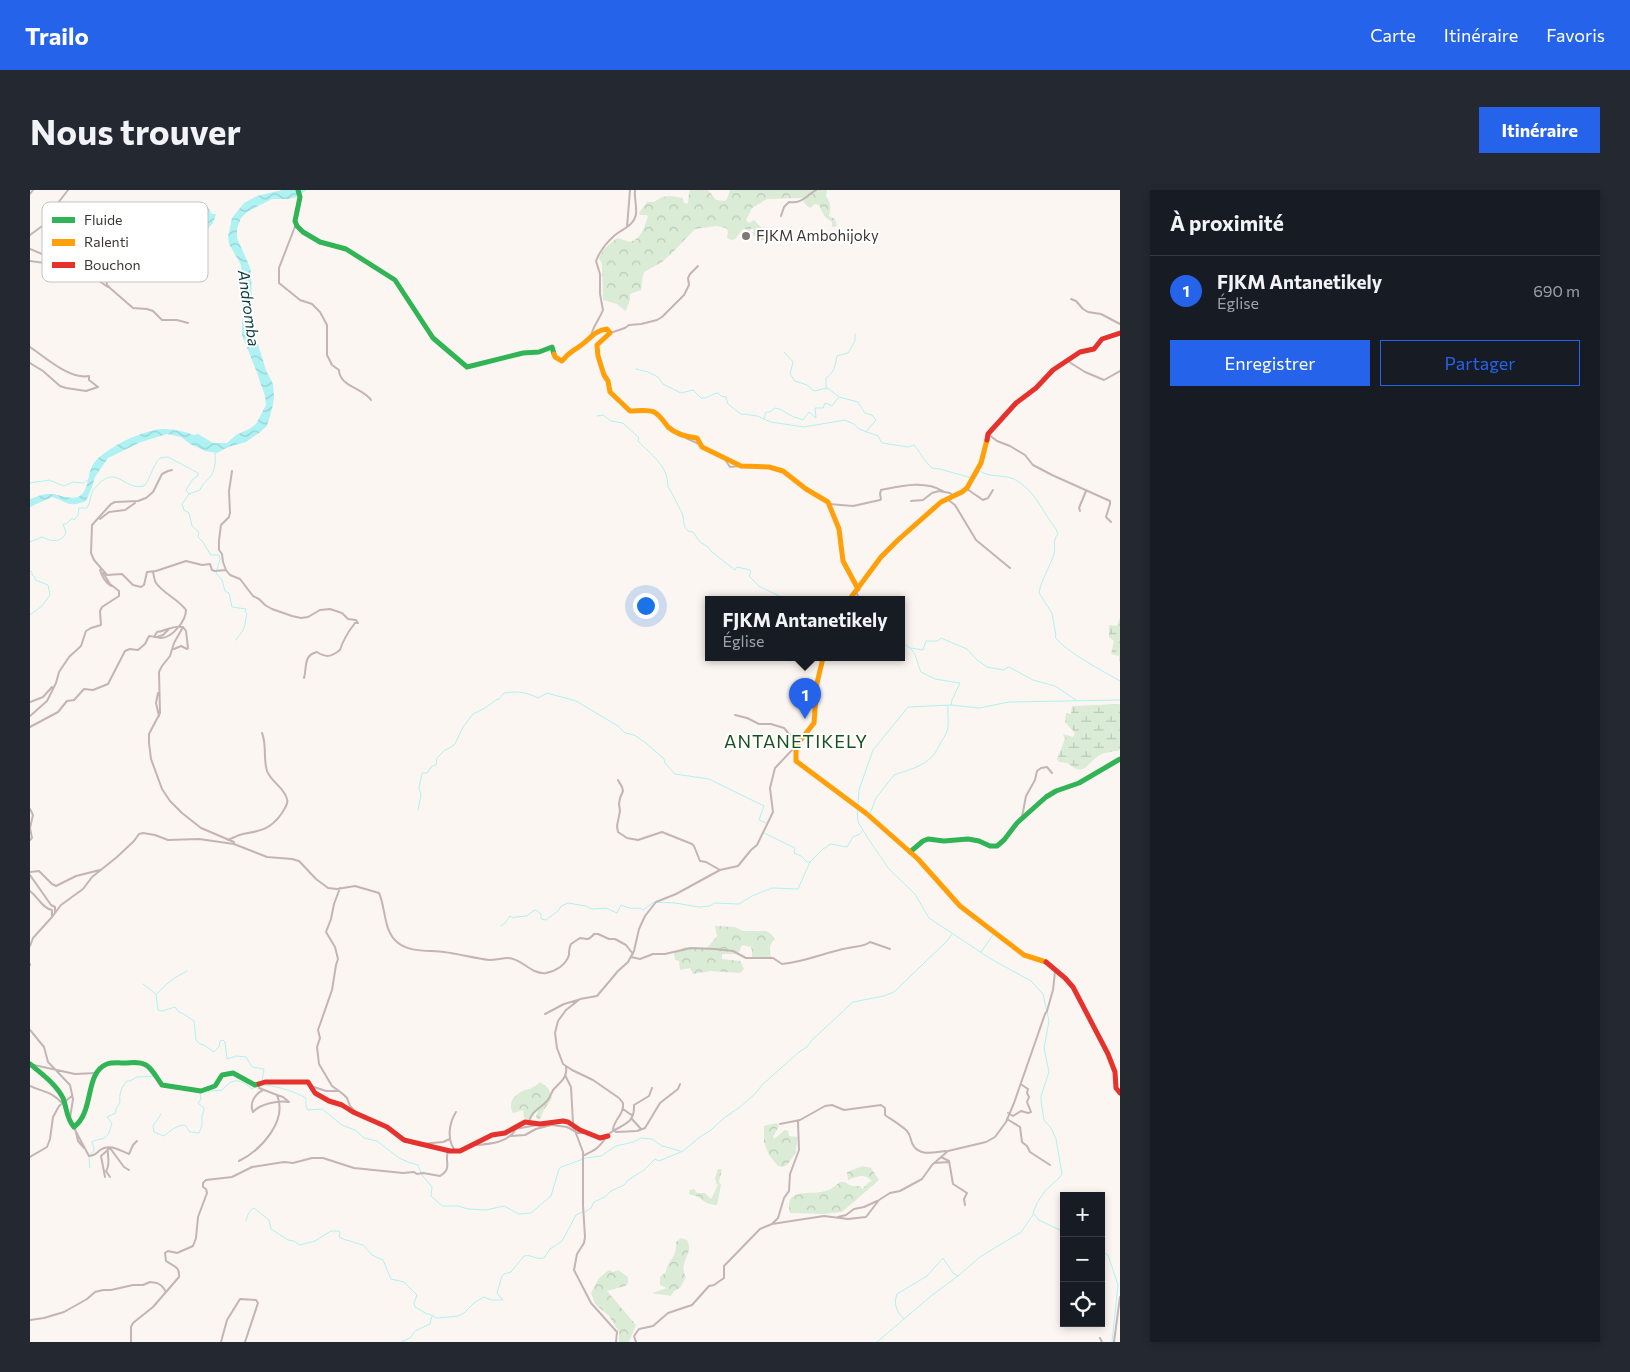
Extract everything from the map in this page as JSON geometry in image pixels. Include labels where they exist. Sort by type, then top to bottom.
[{"type":"street","points":[[30,194],[34,190]]},
{"type":"street","points":[[58,202],[68,190]]},
{"type":"street","points":[[626,228],[630,190]]},
{"type":"street","points":[[591,336],[603,308],[600,294],[600,274],[596,261],[601,248],[633,221],[636,212],[634,190]]},
{"type":"street","points":[[781,216],[784,207],[789,202],[794,203],[804,200],[816,190]]},
{"type":"street","points":[[299,192],[296,224],[279,268],[279,283],[300,300],[312,304],[320,312],[327,325],[326,350],[332,365],[339,370],[339,375],[344,381],[365,392],[371,400]]},
{"type":"street","points":[[296,224],[303,232],[320,242],[346,249],[395,280],[433,338],[467,367],[524,353],[539,352],[552,347],[555,356],[562,361],[568,352],[581,345],[591,336],[605,328],[610,333]]},
{"type":"street","points":[[30,235],[42,226]]},
{"type":"street","points":[[30,249],[42,254]]},
{"type":"street","points":[[698,266],[690,274],[688,278],[689,285],[684,294],[657,320],[629,325],[626,328],[610,333],[599,342],[597,346],[598,356],[611,394],[630,411],[647,410],[656,413],[667,426],[682,436],[697,438],[699,444],[708,451],[723,456],[741,466],[776,468],[783,471],[829,504],[854,506],[880,500],[881,490],[920,484],[939,489],[954,496]]},
{"type":"street","points":[[101,282],[133,308],[147,308],[162,320],[188,323]]},
{"type":"street","points":[[107,282],[110,288]]},
{"type":"street","points":[[1071,299],[1088,312],[1101,314],[1120,324]]},
{"type":"street","points":[[852,596],[884,554],[902,536],[941,502],[966,489],[981,463],[988,434],[1016,403],[1036,388],[1053,370],[1066,360],[1080,352],[1094,349],[1102,339],[1120,333]]},
{"type":"street","points":[[30,347],[53,364],[75,376],[89,376],[89,380],[98,387],[86,391],[60,386],[43,370],[30,363]]},
{"type":"street","points":[[1066,360],[1085,372],[1104,380],[1120,371]]},
{"type":"street","points":[[988,434],[997,441],[1025,455],[1033,464],[1096,496],[1110,501],[1106,517],[1111,522]]},
{"type":"street","points":[[97,520],[109,512],[125,510],[150,495],[162,474],[172,470]]},
{"type":"street","points":[[232,470],[229,491],[230,513],[229,517],[221,525],[219,540],[219,550],[222,554],[226,570],[230,575],[240,579],[253,596],[276,610],[301,618],[308,617],[320,610],[330,609],[342,613],[348,619],[356,620],[358,623],[355,623],[348,632],[341,644],[340,650],[335,654],[327,657],[317,652],[310,654],[306,659],[304,678]]},
{"type":"street","points":[[966,489],[983,500],[988,498],[994,490]]},
{"type":"street","points":[[912,501],[923,500],[932,493],[943,491]]},
{"type":"street","points":[[1080,511],[1079,508],[1086,491]]},
{"type":"street","points":[[947,500],[955,505],[976,540],[1010,568]]},
{"type":"street","points":[[112,586],[91,553],[92,525],[108,506],[115,502],[138,502]]},
{"type":"street","points":[[829,504],[839,529],[844,561],[859,596]]},
{"type":"street","points":[[102,571],[107,575],[122,574],[132,585],[142,587],[147,572],[186,562],[202,565],[210,564],[212,570],[215,571],[226,570]]},
{"type":"street","points":[[30,716],[47,701],[68,657],[82,646],[86,631],[101,625],[100,611],[102,608],[119,596],[119,591],[106,582],[100,568]]},
{"type":"street","points":[[30,727],[58,712],[67,701],[74,700],[84,689],[93,690],[106,685],[112,678],[125,652],[130,649],[138,650],[146,643],[147,637],[166,637],[185,619],[186,610],[163,592],[155,582],[152,571]]},
{"type":"street","points":[[155,637],[163,635],[171,627]]},
{"type":"street","points":[[155,637],[157,632],[163,632],[171,627],[183,627],[186,631],[188,648],[179,646],[172,650]]},
{"type":"street","points":[[183,627],[174,643],[170,656],[159,672],[159,689],[156,703],[159,716],[149,734],[149,742],[151,759],[162,789],[170,801],[189,819],[205,830],[267,857],[292,858],[299,861],[322,884],[331,889],[355,886],[379,893],[393,938],[401,946],[409,949],[443,952],[488,960],[509,958],[542,973],[555,970],[563,965],[568,958],[571,944],[575,941],[580,938],[586,940],[596,934],[615,939],[626,945],[633,954]]},
{"type":"street","points":[[545,1014],[564,1004],[597,996],[607,982],[632,957],[639,929],[649,909],[655,902],[676,894],[720,870],[738,866],[760,842],[773,812],[770,788],[775,768],[802,740],[814,723],[817,683],[822,661]]},
{"type":"street","points":[[30,702],[43,697],[54,686]]},
{"type":"street","points":[[735,715],[759,724],[771,724],[784,728],[789,734],[802,740]]},
{"type":"street","points":[[228,840],[243,834],[258,832],[268,827],[277,820],[287,805],[285,794],[268,774],[262,733]]},
{"type":"street","points":[[796,746],[795,756],[799,764],[860,808],[910,852],[966,911],[1028,958],[1043,959],[1070,983],[1114,1067],[1115,1084],[1120,1093]]},
{"type":"street","points":[[910,852],[922,841],[928,839],[944,841],[974,840],[994,847],[1004,840],[1022,819],[1050,795],[1079,783],[1120,759]]},
{"type":"street","points":[[1022,819],[1026,796],[1038,771],[1041,768],[1047,767],[1052,773]]},
{"type":"street","points":[[618,780],[623,791],[620,798],[618,832],[623,836],[638,840],[662,832],[692,844],[700,861],[720,870]]},
{"type":"street","points":[[30,809],[33,815],[30,828],[32,838],[30,840]]},
{"type":"street","points":[[30,946],[34,938],[61,905],[83,889],[92,877],[117,857],[141,833],[155,835],[168,840],[198,839],[238,845]]},
{"type":"street","points":[[55,914],[55,907],[50,905],[30,873],[39,871],[56,886],[80,875],[101,869]]},
{"type":"street","points":[[340,888],[326,932],[335,946],[338,959],[332,990],[318,1030],[320,1038],[317,1048],[319,1064],[332,1086],[340,1090],[358,1115]]},
{"type":"street","points":[[30,891],[44,907],[52,910],[52,917]]},
{"type":"street","points":[[632,957],[640,958],[691,948],[715,949],[733,951],[746,958],[772,958],[782,964],[866,945],[870,942],[890,949]]},
{"type":"street","points":[[780,1124],[798,1121],[825,1106],[844,1110],[881,1105],[885,1108],[884,1115],[909,1132],[914,1146],[921,1152],[929,1153],[948,1150],[995,1138],[1006,1119],[1021,1084],[1053,990],[1055,971]]},
{"type":"street","points":[[580,999],[560,1016],[555,1029],[559,1054],[566,1067],[593,1080],[619,1098],[623,1103],[624,1109],[613,1124],[612,1129],[614,1130]]},
{"type":"street","points":[[30,1030],[44,1047],[48,1062],[70,1085],[73,1126]]},
{"type":"street","points":[[73,1126],[78,1125],[84,1114],[89,1102],[90,1087],[96,1072],[104,1065],[109,1064],[137,1061],[144,1063],[154,1071],[162,1085],[196,1091],[215,1086],[221,1076],[228,1073],[236,1074],[260,1087],[283,1097],[289,1102],[260,1106],[253,1112],[251,1106],[260,1087],[265,1082],[308,1082],[312,1086],[326,1091],[340,1090]]},
{"type":"street","points":[[30,1064],[75,1074],[96,1072]]},
{"type":"street","points":[[30,1064],[63,1097],[65,1113],[73,1126],[78,1141],[90,1156],[104,1148],[129,1154],[137,1141]]},
{"type":"street","points":[[529,1122],[531,1116],[546,1102],[552,1091],[562,1082],[566,1067]]},
{"type":"street","points":[[565,1075],[571,1087],[574,1128],[583,1152],[585,1238],[577,1254],[574,1270],[591,1303],[617,1332],[616,1342]]},
{"type":"street","points":[[614,1130],[623,1132],[645,1128],[660,1103],[678,1088],[680,1084]]},
{"type":"street","points":[[1008,1113],[1013,1116],[1021,1111],[1031,1112],[1028,1105],[1030,1097],[1027,1092],[1028,1089],[1021,1084]]},
{"type":"street","points":[[30,1086],[46,1091],[63,1103]]},
{"type":"street","points":[[312,1086],[315,1093],[329,1101],[342,1105],[358,1115],[387,1127],[404,1140],[452,1151]]},
{"type":"street","points":[[583,1158],[596,1149],[614,1130],[622,1128],[632,1117],[634,1105],[649,1096],[652,1088]]},
{"type":"street","points":[[239,1161],[249,1155],[273,1132],[280,1102],[277,1095]]},
{"type":"street","points":[[30,1157],[48,1144],[53,1117],[63,1103],[72,1096]]},
{"type":"street","points":[[624,1109],[630,1114],[641,1130]]},
{"type":"street","points":[[452,1151],[450,1139],[452,1118],[456,1112]]},
{"type":"street","points":[[1006,1119],[1020,1127],[1022,1142],[1029,1151],[1050,1165]]},
{"type":"street","points":[[469,1146],[492,1144],[510,1136],[526,1134],[549,1124],[564,1121],[574,1128],[600,1138],[608,1136]]},
{"type":"street","points":[[772,1224],[778,1218],[784,1198],[789,1191],[790,1174],[799,1150],[798,1121]]},
{"type":"street","points":[[510,1136],[525,1122],[549,1124]]},
{"type":"street","points":[[131,1342],[131,1327],[133,1323],[153,1307],[179,1277],[177,1267],[166,1261],[165,1253],[168,1251],[177,1253],[193,1246],[196,1238],[198,1217],[207,1194],[203,1183],[206,1180],[232,1177],[252,1167],[292,1163],[312,1158],[323,1158],[354,1168],[438,1176],[444,1174],[448,1166],[447,1154],[452,1151],[469,1146],[492,1135],[540,1124]]},
{"type":"street","points":[[419,1144],[443,1142],[450,1139]]},
{"type":"street","points":[[109,1148],[126,1169],[129,1170]]},
{"type":"street","points":[[105,1177],[101,1156],[109,1148]]},
{"type":"street","points":[[109,1148],[109,1163],[106,1171],[110,1177]]},
{"type":"street","points":[[636,1342],[634,1336],[639,1329],[653,1326],[668,1313],[692,1305],[709,1286],[720,1282],[724,1278],[724,1266],[760,1229],[772,1224],[824,1216],[832,1218],[846,1215],[854,1209],[864,1207],[922,1179],[934,1163],[948,1150]]},
{"type":"street","points":[[942,1156],[949,1162],[953,1184],[967,1193],[964,1199],[965,1205]]},
{"type":"street","points":[[934,1163],[949,1162]]},
{"type":"street","points":[[836,1217],[848,1219],[866,1217],[879,1200]]},
{"type":"street","points":[[30,1320],[64,1312],[87,1299],[95,1292],[102,1290],[111,1290],[133,1284],[143,1285],[150,1282],[162,1286],[166,1292]]},
{"type":"street","points":[[1114,1342],[1120,1297]]},
{"type":"street","points":[[221,1342],[227,1320],[240,1299],[243,1298],[256,1300],[258,1303],[245,1342]]},
{"type":"street","points":[[1100,1338],[1102,1342]]},
{"type":"green space","points":[[690,190],[708,190],[716,200],[725,201],[730,190],[827,190],[826,196],[830,206],[829,216],[835,219],[837,226],[832,227],[832,222],[825,217],[819,205],[815,204],[810,208],[804,203],[803,198],[767,199],[752,208],[746,220],[749,223],[754,220],[761,227],[769,231],[772,235],[770,239],[760,240],[754,236],[752,228],[748,232],[746,229],[743,229],[732,240],[727,238],[728,230],[726,228],[716,226],[695,229],[662,262],[644,272],[641,290],[630,294],[630,300],[625,311],[617,304],[603,300],[602,264],[599,258],[604,249],[617,238],[630,242],[640,235],[648,216],[640,215],[639,213],[647,202],[654,202],[662,197],[670,196],[683,198],[686,204],[688,203]]},
{"type":"green space","points":[[1120,617],[1120,667],[1119,656],[1111,654],[1114,641],[1109,637],[1109,625],[1117,626]]},
{"type":"green space","points":[[1120,704],[1120,750],[1099,755],[1087,767],[1081,770],[1068,763],[1059,762],[1057,759],[1065,739],[1063,734],[1073,737],[1075,733],[1065,722],[1066,713],[1071,714],[1072,706]]},
{"type":"green space","points":[[715,926],[735,927],[743,931],[766,931],[775,939],[770,948],[772,959],[752,959],[751,947],[742,945],[738,954],[722,954],[722,959],[740,961],[744,969],[740,973],[710,971],[693,974],[690,968],[680,970],[679,961],[675,960],[674,953],[685,947],[701,949],[708,947],[717,936]]},
{"type":"green space","points":[[540,1082],[548,1088],[552,1098],[544,1109],[541,1118],[538,1120],[536,1117],[538,1110],[532,1115],[530,1121],[524,1118],[523,1110],[513,1113],[511,1105],[515,1096]]},
{"type":"green space","points":[[777,1123],[779,1126],[773,1137],[774,1139],[785,1130],[788,1131],[789,1136],[798,1137],[795,1154],[787,1165],[783,1167],[778,1166],[769,1155],[764,1142],[764,1126]]},
{"type":"green space","points":[[863,1166],[871,1168],[879,1180],[842,1212],[823,1214],[790,1213],[789,1204],[795,1195],[822,1192],[841,1182],[852,1186],[860,1186],[862,1189],[872,1181],[870,1178],[858,1176],[848,1180],[847,1172]]},
{"type":"green space","points":[[718,1169],[722,1169],[717,1205],[712,1205],[694,1195],[690,1195],[690,1190],[694,1189],[697,1193],[705,1193],[711,1199],[718,1185],[715,1178]]},
{"type":"green space","points":[[681,1238],[687,1240],[689,1245],[683,1267],[686,1277],[680,1288],[674,1291],[671,1296],[652,1293],[667,1288],[660,1285],[660,1277],[666,1272],[674,1256],[676,1242]]},
{"type":"green space","points":[[609,1270],[613,1272],[618,1270],[628,1277],[628,1283],[625,1286],[607,1291],[636,1325],[629,1342],[619,1342],[619,1332],[609,1316],[595,1304],[591,1293],[599,1278]]},
{"type":"water","name":"Andromba","points":[[282,190],[307,190],[296,197],[272,199],[247,212],[241,218],[237,229],[237,238],[251,271],[251,322],[266,370],[273,384],[273,405],[267,426],[246,442],[228,447],[217,453],[205,451],[190,444],[181,437],[167,434],[141,442],[108,458],[95,477],[86,501],[68,504],[52,497],[30,507],[30,499],[44,494],[74,498],[81,495],[86,488],[92,467],[99,457],[116,445],[137,435],[169,429],[194,435],[198,434],[213,443],[227,443],[236,435],[256,424],[266,405],[265,396],[242,335],[241,265],[229,244],[228,237],[232,218],[244,203],[257,196]]},
{"type":"water","points":[[208,208],[212,214],[216,214],[213,223],[208,229]]},
{"type":"waterway","points":[[826,388],[826,378],[833,371],[837,356],[848,353],[855,341],[855,334]]},
{"type":"waterway","points":[[784,352],[793,362],[790,374],[795,381],[807,385],[814,391],[827,388],[839,397],[858,402],[865,413],[872,415],[876,420],[866,432]]},
{"type":"waterway","points":[[636,369],[658,377],[663,384],[681,393],[693,390],[701,398],[718,393],[726,397],[728,404],[742,415],[757,416],[771,422],[804,427],[845,420],[854,424],[859,429],[878,436],[882,443],[908,447],[914,445],[932,468],[975,479],[980,471],[1014,479],[1022,484],[1038,501],[1058,534],[1055,541],[1054,554],[1039,593],[1052,613],[1055,637],[1067,649],[1120,681]]},
{"type":"waterway","points":[[764,418],[766,412],[770,412],[775,408],[803,420],[809,412],[816,418],[815,408],[823,408],[825,403],[832,406],[838,398]]},
{"type":"waterway","points":[[597,416],[603,415],[611,421],[623,423],[639,438],[638,441],[662,466],[668,487],[681,510],[684,526],[688,531],[693,532],[700,542],[735,570],[737,567],[750,570],[749,576],[759,586],[779,596]]},
{"type":"waterway","points":[[215,453],[215,466],[212,475],[200,490],[189,494],[182,504],[184,510],[189,513],[192,526],[199,532],[198,537],[210,554],[219,555],[220,559],[216,573],[222,580],[225,591],[229,593],[232,607],[246,609],[245,626],[236,640]]},
{"type":"waterway","points":[[30,542],[42,537],[53,541],[62,538],[66,532],[63,524],[66,524],[72,518],[74,520],[78,515],[79,508],[87,508],[94,489],[108,477],[114,477],[130,485],[144,486],[160,458],[168,457],[198,473],[198,476],[193,479],[186,490],[189,494]]},
{"type":"waterway","points":[[30,483],[49,480],[64,486],[73,482],[83,483],[88,480]]},
{"type":"waterway","points":[[30,571],[35,580],[48,585],[50,595],[42,606],[30,615]]},
{"type":"waterway","points":[[911,648],[923,650],[926,641],[938,641],[941,638],[967,649],[987,667],[1003,670],[1009,667],[1033,680],[1055,686],[1076,700]]},
{"type":"waterway","points":[[905,645],[913,651],[921,672],[935,679],[960,683],[951,705]]},
{"type":"waterway","points":[[418,810],[422,773],[427,773],[432,766],[436,765],[437,758],[455,744],[463,727],[473,714],[499,699],[504,693],[530,694],[538,698],[547,693],[576,701],[618,726],[625,733],[634,735],[664,759],[665,763],[675,774],[709,779],[764,806],[759,820],[766,823]]},
{"type":"waterway","points":[[858,805],[859,790],[873,750],[908,707],[951,705],[979,708],[1009,702],[1120,700]]},
{"type":"waterway","points":[[870,814],[876,798],[894,775],[921,765],[932,757],[947,731],[948,706]]},
{"type":"waterway","points":[[857,809],[858,822],[869,840],[889,869],[915,894],[929,918],[991,959],[1031,981],[1043,994],[1049,1021],[1044,1048],[1049,1072],[1041,1101],[1044,1120],[1051,1128],[1056,1139],[1062,1174],[1045,1191],[1033,1213],[1039,1220],[1060,1230]]},
{"type":"waterway","points":[[764,833],[795,848],[794,853],[810,862],[831,844],[847,847],[853,837],[862,831]]},
{"type":"waterway","points":[[501,926],[510,916],[514,918],[527,916],[536,910],[541,914],[541,919],[546,920],[559,910],[561,906],[568,903],[592,909],[606,908],[617,913],[621,905],[643,910],[654,902],[699,907],[710,906],[714,903],[739,904],[752,896],[772,888],[798,889],[810,862]]},
{"type":"waterway","points":[[585,1212],[591,1208],[594,1202],[624,1185],[655,1159],[659,1161],[683,1151],[711,1130],[755,1094],[762,1085],[807,1047],[853,1002],[884,996],[894,992],[952,934]]},
{"type":"waterway","points":[[981,952],[993,935]]},
{"type":"waterway","points":[[157,994],[170,981],[187,971]]},
{"type":"waterway","points":[[143,984],[156,994],[158,1010],[162,1011],[175,1007],[179,1012],[194,1021],[196,1040],[200,1044],[214,1052],[219,1047],[220,1041],[223,1040],[225,1042],[227,1059],[236,1056],[246,1057],[252,1067],[264,1069],[262,1081]]},
{"type":"waterway","points":[[90,1168],[89,1158],[94,1150],[92,1142],[106,1137],[109,1133],[112,1123],[107,1117],[116,1113],[121,1091],[127,1081],[137,1077],[155,1076]]},
{"type":"waterway","points":[[208,1091],[222,1090],[228,1084],[235,1081],[244,1083],[252,1089],[256,1086]]},
{"type":"waterway","points":[[260,1085],[277,1087],[306,1098],[308,1110],[322,1109],[342,1125],[355,1130],[364,1138],[377,1141],[399,1158],[418,1165],[422,1175],[432,1187],[431,1196],[442,1206],[486,1210],[504,1206],[519,1214],[531,1213],[551,1196],[561,1167],[586,1158],[601,1156],[616,1146],[641,1138],[652,1139],[662,1146],[680,1151]]},
{"type":"waterway","points":[[161,1114],[153,1126],[154,1132],[164,1136],[176,1127],[185,1125],[190,1132],[199,1133],[204,1110],[198,1103],[201,1099],[201,1093]]},
{"type":"waterway","points":[[246,1221],[254,1208],[269,1220],[271,1229],[300,1245],[315,1241],[331,1231],[339,1231],[339,1237],[363,1245],[372,1255],[383,1260],[391,1279],[404,1282],[417,1295],[414,1303],[415,1307],[437,1318],[458,1316],[484,1297],[491,1300],[503,1300],[497,1293],[502,1276],[511,1272],[524,1256],[544,1258],[550,1249],[562,1241],[576,1215],[582,1212]]},
{"type":"waterway","points":[[877,1342],[980,1257],[1021,1232],[1033,1215]]},
{"type":"waterway","points":[[1105,1253],[1108,1255],[1118,1285],[1112,1342]]},
{"type":"waterway","points":[[904,1319],[896,1308],[897,1294],[927,1276],[943,1258],[953,1273],[958,1276]]},
{"type":"waterway","points":[[401,1342],[410,1338],[415,1331],[430,1324],[432,1316]]},
{"type":"traffic: fast","points":[[298,190],[300,197],[295,221],[297,226],[320,242],[346,249],[395,280],[433,338],[467,367],[523,353],[539,352],[552,347],[554,354]]},
{"type":"traffic: fast","points":[[910,852],[928,839],[944,841],[968,839],[990,846],[997,846],[1017,823],[1046,797],[1056,791],[1079,783],[1120,759]]},
{"type":"traffic: fast","points":[[30,1064],[57,1088],[63,1098],[69,1120],[74,1127],[81,1120],[85,1112],[95,1075],[109,1063],[134,1062],[144,1064],[148,1066],[162,1085],[201,1091],[215,1086],[222,1075],[233,1073],[255,1085],[259,1084]]},
{"type":"traffic: slow","points":[[554,354],[555,357],[562,361],[596,333],[607,329],[610,333],[597,345],[598,356],[608,381],[610,392],[630,411],[652,411],[674,432],[697,438],[702,447],[741,466],[769,467],[783,471],[806,489],[828,502],[839,529],[843,561],[858,589]]},
{"type":"traffic: slow","points":[[852,596],[881,557],[898,540],[941,502],[967,488],[981,463],[987,440]]},
{"type":"traffic: slow","points":[[822,661],[817,683],[814,723],[796,746],[796,761],[867,814],[918,859],[960,906],[1024,955],[1046,962]]},
{"type":"traffic: jam","points":[[987,440],[988,434],[1016,403],[1036,388],[1053,370],[1080,352],[1094,349],[1102,339],[1120,333]]},
{"type":"traffic: jam","points":[[1046,962],[1073,987],[1108,1054],[1115,1072],[1116,1088],[1120,1093]]},
{"type":"traffic: jam","points":[[259,1084],[265,1082],[308,1082],[315,1093],[387,1127],[404,1140],[450,1151],[460,1151],[492,1135],[505,1133],[525,1122],[540,1124],[563,1121],[600,1138],[608,1136]]},
{"type":"place","name":"FJKM Ambohijoky","points":[[746,236]]},
{"type":"place","name":"FJKM Antanetikely","points":[[805,719]]},
{"type":"district","name":"ANTANETIKELY","points":[[796,742]]}]
